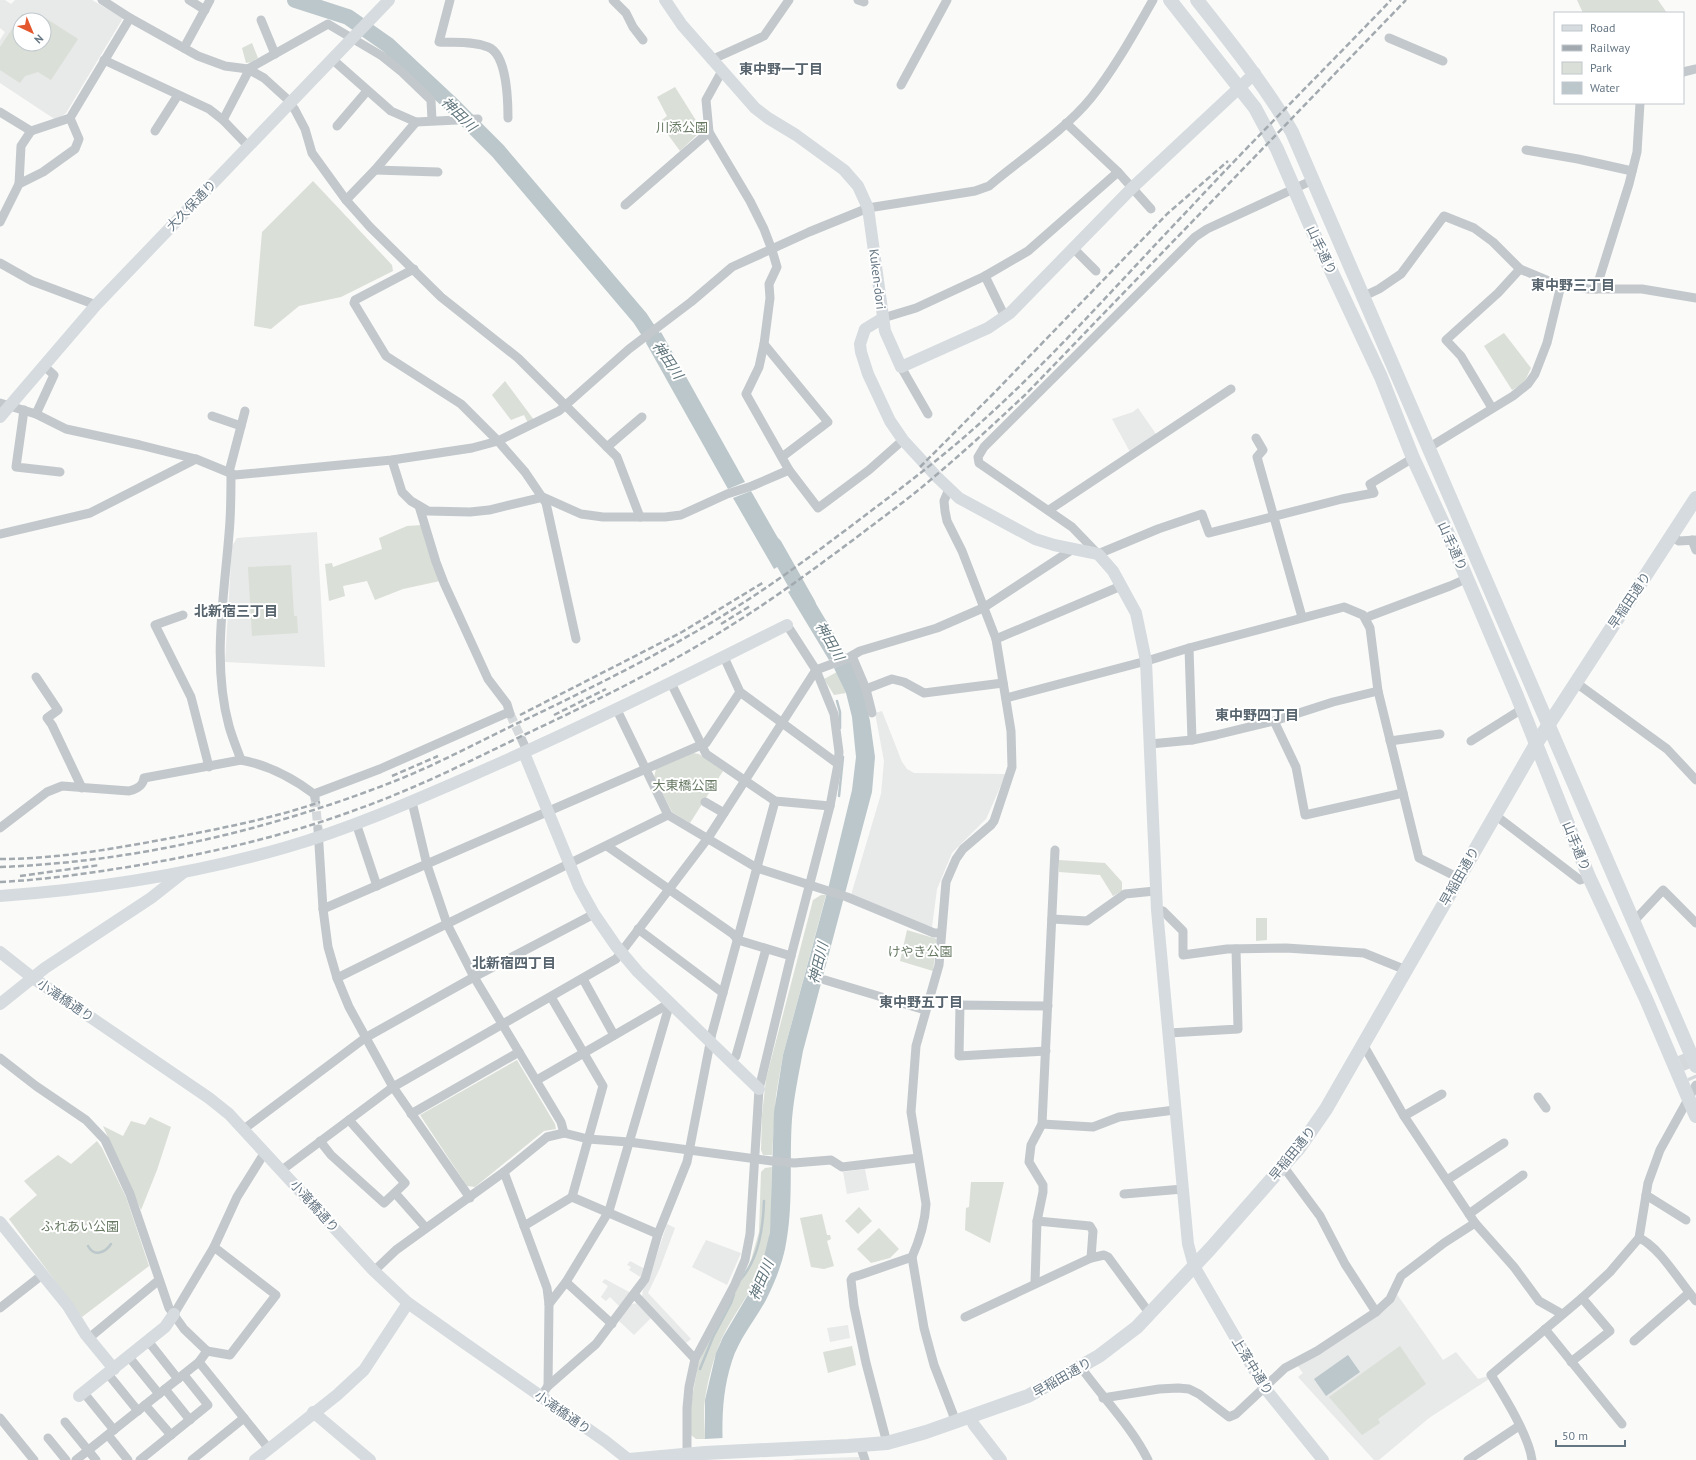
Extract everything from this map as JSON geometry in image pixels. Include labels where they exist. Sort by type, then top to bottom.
[{"type":"main road","name":"山手通り","points":[[1170,0],[1258,113],[1276,149],[1313,232],[1382,377],[1412,458],[1468,578],[1589,877],[1646,999],[1696,1116]]},
{"type":"main road","name":"山手通り","points":[[1197,0],[1255,73],[1274,100],[1292,132],[1314,180],[1362,297],[1549,724],[1696,1066]]},
{"type":"main road","name":"早稲田通り","points":[[629,1460],[687,1454],[887,1443],[954,1423],[1028,1396],[1113,1346],[1137,1327],[1194,1266],[1283,1166],[1310,1133],[1326,1110],[1536,744],[1696,498]]},
{"type":"street","points":[[102,0],[130,18],[198,56],[225,66],[248,69],[264,78],[293,106],[305,129],[312,153],[346,200],[370,227],[441,297],[518,358],[617,456],[640,517]]},
{"type":"street","points":[[189,0],[205,10]]},
{"type":"street","points":[[184,48],[210,0]]},
{"type":"street","name":"大久保通り","points":[[0,417],[5,405],[44,366],[96,305],[248,146],[293,106],[332,59],[389,0]]},
{"type":"street","points":[[450,0],[439,42],[472,43],[490,47],[499,60],[507,86],[508,118]]},
{"type":"street","points":[[613,0],[626,13],[633,27],[643,40]]},
{"type":"street","points":[[711,60],[764,36],[789,0]]},
{"type":"street","points":[[901,85],[947,0]]},
{"type":"street","points":[[5,405],[36,414],[66,429],[196,459],[235,475],[392,460],[472,448],[498,441],[559,411],[629,348],[691,302],[732,267],[809,232],[868,208],[983,189],[1066,123],[1090,99],[1132,37],[1153,0]]},
{"type":"street","name":"Kuken-dori","points":[[670,2],[682,25],[754,108],[796,135],[844,170],[858,186],[868,208],[883,318],[865,329],[860,344],[860,352],[868,374],[890,421],[903,440],[949,489],[966,501],[1028,536],[1054,545],[1098,554]]},
{"type":"street","points":[[0,222],[19,184],[21,146],[31,131],[57,124],[70,118],[130,18]]},
{"type":"street","points":[[261,20],[275,54]]},
{"type":"street","points":[[223,120],[247,74],[248,69],[328,24],[354,37],[402,72],[431,100],[432,120]]},
{"type":"street","points":[[1389,38],[1443,61]]},
{"type":"street","points":[[332,59],[391,111],[416,122],[432,120],[478,119]]},
{"type":"street","points":[[104,60],[209,109],[223,120],[248,146]]},
{"type":"street","points":[[1684,72],[1696,70]]},
{"type":"street","points":[[722,71],[706,100],[709,132],[750,201],[772,250],[777,267],[769,284],[770,298],[764,344],[759,366],[746,394],[789,470],[818,508],[869,470],[903,440]]},
{"type":"street","points":[[901,367],[988,328],[1005,317],[1132,188],[1255,73]]},
{"type":"street","points":[[337,126],[368,91]]},
{"type":"street","points":[[155,131],[178,95]]},
{"type":"street","points":[[1596,289],[1637,152],[1640,104]]},
{"type":"street","points":[[0,112],[31,131]]},
{"type":"street","points":[[19,184],[43,172],[76,149],[79,139],[70,118]]},
{"type":"street","points":[[346,200],[375,170],[416,122]]},
{"type":"street","points":[[1066,123],[1118,172],[1152,209]]},
{"type":"street","points":[[625,205],[709,132]]},
{"type":"street","points":[[1526,150],[1578,159],[1632,171]]},
{"type":"street","points":[[375,170],[438,172]]},
{"type":"street","points":[[928,414],[901,367],[885,331],[883,318],[916,308],[985,276],[1028,251],[1118,172]]},
{"type":"street","points":[[1314,180],[1207,229],[1195,237],[984,447],[978,457],[979,463],[1072,527],[1098,554],[1158,529],[1202,514],[1209,533],[1374,493],[1370,484],[1412,458]]},
{"type":"street","points":[[1362,297],[1379,289],[1401,274],[1444,216],[1468,225],[1483,234],[1520,269],[1545,280],[1561,285],[1596,289],[1642,289],[1696,298]]},
{"type":"street","points":[[1073,248],[1096,271]]},
{"type":"street","points":[[0,263],[32,281],[96,305]]},
{"type":"street","points":[[414,269],[354,300],[354,303],[386,356],[461,404],[498,441],[543,497],[546,503],[576,639]]},
{"type":"street","points":[[1492,408],[1461,356],[1446,340],[1498,293],[1520,269]]},
{"type":"street","points":[[985,276],[1005,317]]},
{"type":"street","points":[[1428,448],[1513,396],[1528,384],[1535,374],[1547,343],[1561,285]]},
{"type":"street","points":[[764,344],[828,422],[782,457]]},
{"type":"street","points":[[36,414],[54,375],[44,366]]},
{"type":"street","points":[[1049,510],[1231,389]]},
{"type":"street","points":[[24,410],[16,467],[60,472]]},
{"type":"street","points":[[241,760],[229,726],[225,704],[221,664],[221,620],[229,534],[230,473],[240,448],[241,426],[246,411]]},
{"type":"street","points":[[608,447],[642,417]]},
{"type":"street","points":[[217,421],[241,426]]},
{"type":"street","points":[[1256,438],[1263,450],[1257,457],[1302,617]]},
{"type":"street","points":[[0,534],[90,513],[196,459]]},
{"type":"street","points":[[392,460],[402,492],[410,501],[428,511],[470,512],[489,510],[543,497],[581,514],[603,517],[681,515],[730,493],[750,487],[789,470]]},
{"type":"street","points":[[949,489],[944,501],[944,511],[947,522],[962,551],[996,639],[1011,731],[1012,767],[994,821],[963,849],[956,859],[948,876],[943,902],[939,965],[916,1046],[911,1105],[926,1204],[926,1218],[912,1257],[924,1328],[934,1364],[953,1414],[954,1423]]},
{"type":"street","points":[[0,828],[48,792],[62,786],[129,791],[138,788],[143,783],[144,778],[241,760],[252,762],[282,774],[298,782],[314,796],[510,713],[506,704],[488,679],[444,583],[419,506]]},
{"type":"street","points":[[1672,537],[1679,541],[1694,540],[1696,550]]},
{"type":"street","points":[[282,1170],[392,1087],[503,1025],[616,959],[708,838],[816,670],[850,657],[860,650],[937,628],[983,608],[1073,549]]},
{"type":"street","name":"上落中通り","points":[[1098,554],[1113,571],[1136,613],[1146,661],[1155,891],[1188,1244],[1194,1266],[1264,1387],[1323,1460]]},
{"type":"street","points":[[1366,619],[1370,616],[1468,578]]},
{"type":"street","points":[[996,639],[1121,586]]},
{"type":"street","points":[[1006,698],[1146,661],[1302,617],[1344,607],[1363,615],[1370,628],[1375,656],[1378,691],[1418,858],[1459,878]]},
{"type":"street","points":[[184,615],[155,625],[191,697],[209,767]]},
{"type":"street","points":[[0,896],[77,889],[186,871],[264,853],[318,832],[356,823],[412,802],[526,752],[617,710],[787,625],[816,670],[834,714],[839,752],[838,764],[830,806],[791,956],[759,1089],[750,1234],[745,1260],[735,1284],[695,1359],[686,1408],[687,1454]]},
{"type":"street","points":[[1188,648],[1192,740]]},
{"type":"street","points":[[724,657],[740,692],[838,764]]},
{"type":"street","points":[[850,657],[866,689],[872,713]]},
{"type":"street","points":[[36,677],[58,710],[47,718],[52,725],[82,788]]},
{"type":"street","points":[[866,689],[892,679],[904,682],[924,693],[1003,683]]},
{"type":"street","points":[[1575,682],[1667,749],[1696,780]]},
{"type":"street","points":[[670,683],[706,754],[775,801],[830,806]]},
{"type":"street","points":[[1150,744],[1192,740],[1274,721],[1333,702],[1378,691]]},
{"type":"street","points":[[323,909],[428,865],[706,743],[740,692]]},
{"type":"street","points":[[617,710],[668,815],[757,868],[844,897],[913,926],[934,933],[941,933]]},
{"type":"street","points":[[1471,741],[1522,710]]},
{"type":"street","points":[[1274,721],[1296,767],[1306,815],[1403,793]]},
{"type":"street","points":[[1390,742],[1440,734]]},
{"type":"street","points":[[522,740],[548,812],[569,864],[579,887],[594,914],[621,953],[638,972],[759,1089]]},
{"type":"street","points":[[544,1391],[596,1344],[645,1279],[658,1234],[687,1162],[710,1041],[775,801]]},
{"type":"street","points":[[412,802],[428,865],[447,924],[474,977],[561,1122],[564,1133]]},
{"type":"street","points":[[705,802],[724,814]]},
{"type":"street","points":[[1495,814],[1580,880],[1589,877]]},
{"type":"street","points":[[337,978],[668,815]]},
{"type":"street","points":[[356,823],[377,886]]},
{"type":"street","points":[[318,832],[323,909],[328,947],[337,978],[349,1008],[392,1087],[470,1198]]},
{"type":"street","points":[[607,846],[733,934],[738,940],[791,956]]},
{"type":"street","points":[[1035,1283],[1037,1221],[1044,1192],[1043,1185],[1029,1162],[1031,1145],[1042,1124],[1055,850]]},
{"type":"street","points":[[0,1004],[33,978],[151,898],[186,871]]},
{"type":"street","points":[[1634,921],[1663,890],[1696,923]]},
{"type":"street","points":[[1052,919],[1087,921],[1125,894],[1155,891]]},
{"type":"street","points":[[1157,910],[1163,911],[1183,931],[1184,955],[1236,949],[1286,948],[1364,953],[1406,970]]},
{"type":"street","points":[[244,1129],[364,1038],[474,977],[594,914]]},
{"type":"street","points":[[638,930],[723,993]]},
{"type":"street","points":[[730,1061],[736,1056],[766,949]]},
{"type":"street","points":[[1169,1033],[1238,1029],[1236,949]]},
{"type":"street","name":"小滝橋通り","points":[[0,952],[33,978],[229,1114],[374,1271],[408,1303],[462,1342],[544,1391],[629,1460]]},
{"type":"street","points":[[583,979],[614,1035]]},
{"type":"street","points":[[825,980],[925,1010]]},
{"type":"street","points":[[524,1226],[572,1197],[603,1086],[551,997]]},
{"type":"street","points":[[537,1080],[670,1002]]},
{"type":"street","points":[[549,1304],[566,1282],[609,1211],[670,1002]]},
{"type":"street","points":[[1046,1051],[959,1056],[960,1005],[1048,1006]]},
{"type":"street","points":[[1364,1046],[1404,1116],[1475,1223],[1514,1267],[1539,1301],[1562,1314]]},
{"type":"street","points":[[411,1114],[520,1052]]},
{"type":"street","points":[[1,1060],[86,1120],[105,1140],[130,1194],[165,1299],[184,1330],[207,1351],[230,1354],[276,1295],[214,1247]]},
{"type":"street","points":[[1532,1460],[1532,1454],[1519,1426],[1491,1374],[1582,1298],[1610,1272],[1639,1238],[1648,1184],[1660,1150],[1696,1085]]},
{"type":"street","points":[[1404,1116],[1442,1094]]},
{"type":"street","points":[[1538,1097],[1546,1108]]},
{"type":"street","points":[[1042,1124],[1093,1127],[1120,1117],[1175,1110]]},
{"type":"street","points":[[320,1141],[331,1155],[384,1203],[405,1183],[349,1120]]},
{"type":"street","points":[[374,1271],[396,1250],[470,1198],[547,1137],[564,1133],[588,1139],[629,1142],[755,1160],[792,1162],[832,1160],[842,1167],[918,1158]]},
{"type":"street","points":[[1447,1180],[1504,1143]]},
{"type":"street","points":[[128,1460],[111,1432],[82,1395],[165,1327],[214,1247],[237,1197],[265,1152]]},
{"type":"street","points":[[1283,1166],[1320,1216],[1345,1264],[1376,1312]]},
{"type":"street","points":[[504,1172],[548,1288],[549,1304],[544,1391]]},
{"type":"street","points":[[1469,1214],[1523,1175]]},
{"type":"street","points":[[1124,1194],[1183,1189]]},
{"type":"street","points":[[394,1193],[426,1228]]},
{"type":"street","points":[[1646,1195],[1686,1220]]},
{"type":"street","points":[[572,1197],[609,1211],[658,1234]]},
{"type":"street","points":[[1037,1221],[1090,1226],[1093,1231],[1091,1258]]},
{"type":"street","points":[[0,1222],[68,1306],[111,1371],[142,1408],[171,1435]]},
{"type":"street","points":[[1103,1398],[1159,1389],[1184,1388],[1199,1394],[1229,1417],[1236,1414],[1285,1368],[1317,1351],[1376,1312],[1390,1299],[1401,1276],[1444,1243],[1475,1223]]},
{"type":"street","points":[[1639,1238],[1645,1240],[1660,1255],[1696,1301]]},
{"type":"street","points":[[965,1317],[1035,1283],[1100,1255],[1108,1257],[1150,1314]]},
{"type":"street","points":[[887,1443],[866,1363],[854,1306],[851,1280],[853,1277],[912,1257]]},
{"type":"street","points":[[0,1308],[42,1275]]},
{"type":"street","points":[[89,1338],[159,1280]]},
{"type":"street","points":[[566,1282],[612,1324]]},
{"type":"street","points":[[1634,1341],[1688,1292]]},
{"type":"street","points":[[634,1294],[695,1359]]},
{"type":"street","points":[[1571,1362],[1610,1331],[1582,1298]]},
{"type":"street","points":[[255,1460],[313,1412],[337,1395],[364,1370],[408,1303]]},
{"type":"street","points":[[1545,1329],[1622,1424]]},
{"type":"street","points":[[140,1460],[208,1405],[148,1341]]},
{"type":"street","points":[[76,1460],[181,1377],[199,1362],[207,1351]]},
{"type":"street","points":[[129,1357],[190,1420]]},
{"type":"street","points":[[199,1362],[269,1449]]},
{"type":"street","points":[[1080,1366],[1103,1398],[1124,1423],[1143,1450],[1148,1460]]},
{"type":"street","points":[[313,1412],[370,1460]]},
{"type":"street","points":[[970,1417],[974,1425],[1001,1460]]},
{"type":"street","points":[[0,1418],[34,1460]]},
{"type":"street","points":[[192,1460],[244,1418]]},
{"type":"street","points":[[65,1422],[96,1460]]},
{"type":"street","points":[[1468,1460],[1519,1426]]},
{"type":"street","points":[[48,1438],[66,1460]]},
{"type":"street","points":[[860,1445],[865,1460]]},
{"type":"shaded area","points":[[0,0],[5,0],[11,4],[15,0],[92,0],[123,18],[66,113],[56,120],[0,83],[0,40],[5,32],[0,28]]},
{"type":"shaded area","points":[[1138,408],[1156,434],[1130,452],[1112,419],[1133,412]]},
{"type":"shaded area","points":[[317,532],[325,667],[225,662],[232,546],[237,538]]},
{"type":"shaded area","points":[[882,711],[902,762],[907,769],[914,773],[1006,774],[986,819],[952,853],[937,889],[932,927],[906,919],[851,895],[881,794],[884,761],[875,713]]},
{"type":"shaded area","points":[[865,1169],[869,1190],[847,1194],[843,1172]]},
{"type":"shaded area","points":[[667,1224],[675,1228],[660,1268],[648,1293],[691,1339],[686,1343],[642,1297],[643,1289],[649,1279]]},
{"type":"shaded area","points":[[706,1240],[741,1253],[727,1285],[692,1267]]},
{"type":"shaded area","points":[[630,1261],[645,1269],[642,1278],[629,1270],[631,1267],[627,1265]]},
{"type":"shaded area","points":[[605,1279],[631,1293],[619,1306],[610,1297],[606,1301],[601,1297],[608,1286],[602,1282]]},
{"type":"shaded area","points":[[1396,1293],[1443,1360],[1456,1352],[1478,1379],[1488,1376],[1489,1379],[1429,1418],[1379,1460],[1374,1460],[1298,1377],[1303,1373],[1297,1365],[1378,1316],[1389,1306]]},
{"type":"shaded area","points":[[637,1303],[651,1318],[634,1335],[618,1320],[628,1305]]},
{"type":"shaded area","points":[[848,1325],[850,1338],[830,1342],[827,1328]]},
{"type":"shaded area","points":[[859,1457],[860,1460],[792,1460],[796,1459]]},
{"type":"green space","points":[[1577,0],[1658,0],[1666,12],[1583,12]]},
{"type":"green space","points":[[52,22],[78,39],[51,80],[38,72],[25,76],[20,83],[0,70],[0,47],[12,29],[12,52],[52,52]]},
{"type":"green space","points":[[252,43],[258,58],[246,63],[242,48]]},
{"type":"green space","name":"川添公園","points":[[675,87],[702,130],[680,151],[669,136],[662,120],[667,116],[657,97]]},
{"type":"green space","points":[[313,181],[392,265],[393,271],[341,297],[299,306],[271,329],[254,326],[262,232]]},
{"type":"green space","points":[[1504,333],[1531,368],[1524,383],[1512,390],[1484,346]]},
{"type":"green space","points":[[505,381],[534,420],[528,423],[524,415],[511,420],[492,395]]},
{"type":"green space","points":[[422,525],[440,581],[403,589],[375,600],[367,581],[343,586],[345,596],[329,601],[325,564],[332,563],[333,567],[382,549],[379,538],[407,526]]},
{"type":"green space","points":[[291,565],[294,616],[297,616],[298,633],[252,636],[248,567]]},
{"type":"green space","points":[[837,672],[846,693],[834,695],[824,679]]},
{"type":"green space","name":"大東橋公園","points":[[693,753],[699,754],[723,771],[690,823],[672,812],[654,777],[656,769]]},
{"type":"green space","points":[[1059,860],[1105,863],[1122,882],[1122,891],[1113,896],[1100,875],[1059,872]]},
{"type":"green space","points":[[821,895],[826,895],[783,1055],[776,1095],[772,1155],[763,1155],[761,1150],[762,1115],[766,1079],[813,900]]},
{"type":"green space","points":[[1256,918],[1267,918],[1267,940],[1256,941]]},
{"type":"green space","name":"けやき公園","points":[[907,930],[937,939],[933,971],[900,961]]},
{"type":"green space","points":[[517,1060],[555,1124],[556,1129],[544,1131],[475,1187],[467,1186],[420,1115]]},
{"type":"green space","points":[[150,1117],[171,1127],[157,1170],[141,1210],[103,1126],[123,1136],[131,1121],[145,1125]]},
{"type":"green space","name":"ふれあい公園","points":[[97,1141],[102,1148],[126,1197],[149,1266],[82,1317],[9,1219],[37,1195],[24,1181],[58,1155],[71,1164]]},
{"type":"green space","points":[[772,1167],[771,1217],[766,1254],[758,1276],[719,1345],[705,1399],[705,1439],[696,1439],[691,1435],[691,1404],[698,1365],[711,1332],[738,1287],[751,1260],[759,1232],[761,1172],[765,1168]]},
{"type":"green space","points":[[971,1182],[1004,1182],[990,1243],[965,1230],[966,1208],[969,1207]]},
{"type":"green space","points":[[859,1207],[872,1221],[858,1234],[845,1221]]},
{"type":"green space","points":[[822,1214],[827,1235],[830,1235],[831,1239],[827,1241],[834,1266],[824,1269],[811,1267],[800,1218]]},
{"type":"green space","points":[[879,1228],[899,1249],[890,1258],[871,1263],[857,1249]]},
{"type":"green space","points":[[852,1346],[856,1365],[828,1373],[823,1352]]},
{"type":"green space","points":[[1400,1346],[1426,1384],[1378,1419],[1380,1423],[1362,1435],[1329,1397]]},
{"type":"water","points":[[661,332],[745,482],[728,489],[646,343]]},
{"type":"water","points":[[751,491],[790,559],[774,569],[733,498]]},
{"type":"water","points":[[803,582],[846,654],[829,660],[788,592]]},
{"type":"water","points":[[851,661],[863,691],[870,721],[875,757],[872,792],[803,1051],[795,1093],[791,1135],[788,1233],[785,1249],[769,1294],[743,1337],[735,1353],[728,1374],[724,1398],[723,1460],[705,1439],[705,1400],[716,1353],[723,1337],[752,1288],[762,1265],[770,1232],[774,1112],[783,1055],[828,889],[852,790],[856,757],[852,717],[846,693],[834,668]]},
{"type":"water","points":[[1348,1355],[1360,1372],[1326,1396],[1314,1379]]},
{"type":"pier","points":[[723,1438],[724,1460],[704,1460],[705,1439]]},
{"type":"waterway","name":"神田川","points":[[295,0],[348,17],[388,45],[449,102],[498,151],[640,318],[659,347]]},
{"type":"waterway","name":"神田川","points":[[774,545],[808,605]]},
{"type":"waterway","points":[[837,701],[840,712],[840,728]]},
{"type":"waterway","points":[[839,796],[843,757]]},
{"type":"waterway","points":[[741,1279],[752,1262],[759,1242],[763,1222],[764,1201]]},
{"type":"waterway","points":[[88,1246],[93,1252],[96,1253],[106,1250],[111,1244]]},
{"type":"waterway","points":[[700,1369],[713,1337],[731,1303],[734,1294]]},
{"type":"tunnel","points":[[510,714],[522,740]]},
{"type":"tunnel","points":[[315,798],[318,829]]},
{"type":"tunnel","points":[[1685,1053],[1696,1078]]},
{"type":"railway","points":[[0,867],[51,864],[151,851],[251,828],[348,799],[430,766],[559,704],[660,651],[735,608],[798,566],[844,532],[964,438],[1034,373],[1240,155],[1391,0]]},
{"type":"railway","points":[[0,882],[44,879],[146,864],[238,845],[299,829],[329,819],[380,801],[444,773],[582,707],[713,637],[798,580],[906,500],[958,456],[1026,394],[1406,0]]},
{"type":"railway","points":[[920,467],[994,393],[1167,214],[1228,161]]},
{"type":"railway","points":[[520,715],[682,632],[764,582]]},
{"type":"railway","points":[[721,624],[750,606]]},
{"type":"railway","points":[[554,715],[606,689]]},
{"type":"railway","points":[[392,776],[438,756]]},
{"type":"railway","points":[[0,859],[21,859],[63,855],[146,843],[283,814],[320,802]]},
{"type":"railway","points":[[20,876],[100,865]]},
{"type":"district","name":"東中野一丁目","points":[[781,69]]},
{"type":"district","name":"東中野三丁目","points":[[1573,285]]},
{"type":"district","name":"北新宿三丁目","points":[[236,611]]},
{"type":"district","name":"東中野四丁目","points":[[1257,715]]},
{"type":"district","name":"北新宿四丁目","points":[[514,963]]},
{"type":"district","name":"東中野五丁目","points":[[921,1002]]}]
